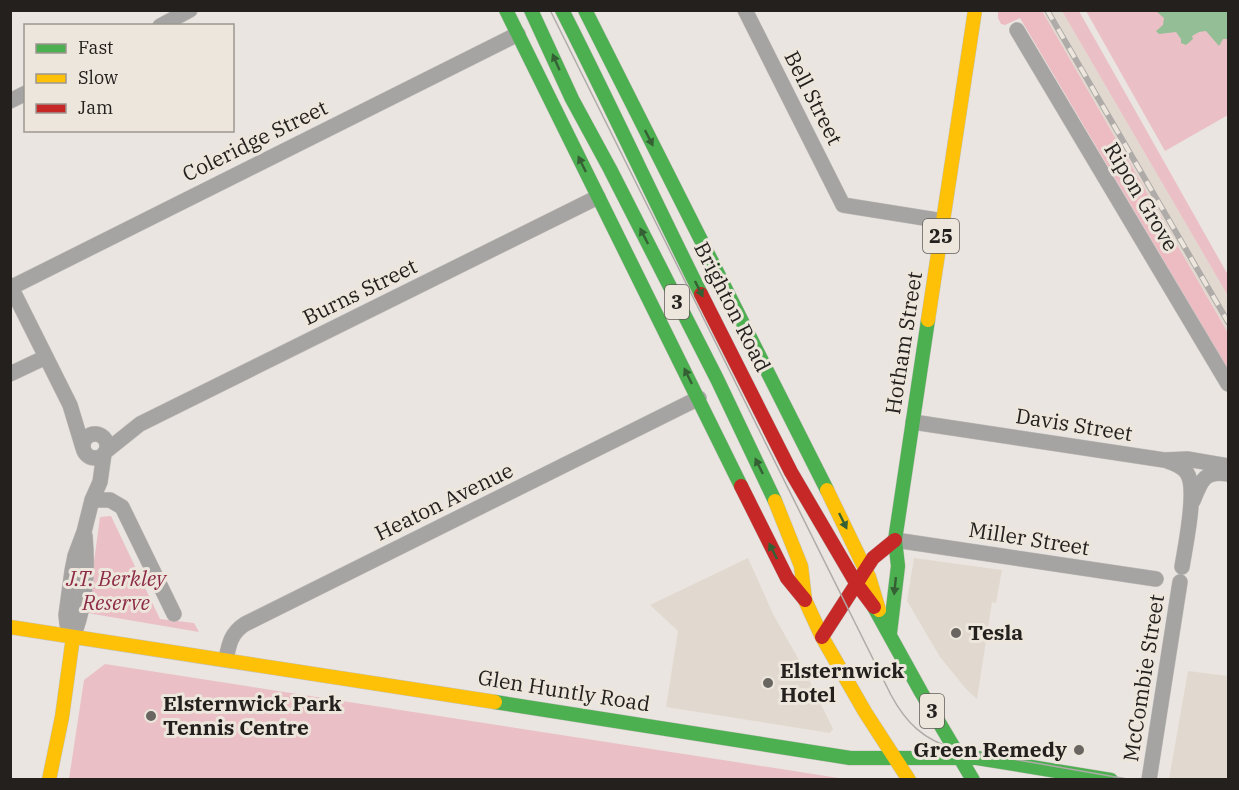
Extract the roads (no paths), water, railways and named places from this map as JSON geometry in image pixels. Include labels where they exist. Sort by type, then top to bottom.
[{"type":"main road","points":[[506,10],[784,571],[805,600]]},
{"type":"main road","name":"3","points":[[531,10],[582,119],[610,169],[717,379],[778,506],[801,566],[805,600],[822,637],[909,780]]},
{"type":"main road","name":"Brighton Road","points":[[562,10],[791,472],[856,583],[880,614],[921,692],[959,757]]},
{"type":"main road","name":"Brighton Road","points":[[585,10],[866,568],[880,614]]},
{"type":"main road","name":"Hotham Street","points":[[891,633],[898,566],[895,540],[975,10]]},
{"type":"main road","points":[[624,137],[630,100]]},
{"type":"main road","points":[[621,241],[653,266],[682,253]]},
{"type":"main road","points":[[822,637],[879,550],[895,540]]},
{"type":"main road","name":"Glen Huntly Road","points":[[10,627],[850,758],[985,758],[1111,780]]},
{"type":"main road","points":[[49,780],[62,717],[73,637]]},
{"type":"main road","points":[[952,771],[959,757]]},
{"type":"main road","name":"3","points":[[959,757],[973,780]]},
{"type":"street","points":[[164,24],[190,10]]},
{"type":"street","name":"Bell Street","points":[[745,10],[843,205],[943,221]]},
{"type":"street","name":"Ripon Grove","points":[[1017,30],[1228,384]]},
{"type":"street","name":"Coleridge Street","points":[[11,286],[518,34]]},
{"type":"street","points":[[10,101],[24,94]]},
{"type":"street","name":"Burns Street","points":[[97,434],[140,424],[598,197]]},
{"type":"street","points":[[11,286],[70,405],[93,470],[92,500]]},
{"type":"street","points":[[10,374],[46,357]]},
{"type":"street","name":"Heaton Avenue","points":[[226,659],[230,640],[237,629],[245,624],[625,437],[699,398]]},
{"type":"street","points":[[70,405],[105,440],[105,453],[99,482],[73,563],[66,615],[73,637]]},
{"type":"street","name":"Davis Street","points":[[913,422],[1164,460],[1187,459],[1228,466]]},
{"type":"street","name":"Burns Street","points":[[105,453],[140,424]]},
{"type":"street","points":[[85,452],[83,442],[86,437],[97,434]]},
{"type":"street","points":[[85,452],[96,458],[105,453]]},
{"type":"street","name":"McCombie Street","points":[[1149,780],[1192,504],[1187,473],[1175,464],[1164,460]]},
{"type":"street","points":[[1192,504],[1199,485],[1207,476],[1216,473],[1228,474]]},
{"type":"street","points":[[92,500],[110,500],[122,507],[174,614]]},
{"type":"street","name":"Miller Street","points":[[895,540],[1156,579]]},
{"type":"tram line","points":[[550,10],[891,695],[903,714],[925,735],[955,749],[1133,780]]},
{"type":"railway","points":[[1047,10],[1228,322]]},
{"type":"place","name":"Tesla","points":[[956,633]]},
{"type":"place","name":"Elsternwick Hotel","points":[[768,683]]},
{"type":"place","name":"Elsternwick Park Tennis Centre","points":[[151,716]]},
{"type":"place","name":"Green Remedy","points":[[1079,750]]},
{"type":"park label","name":"J.T. Berkley Reserve","points":[[116,591]]}]
